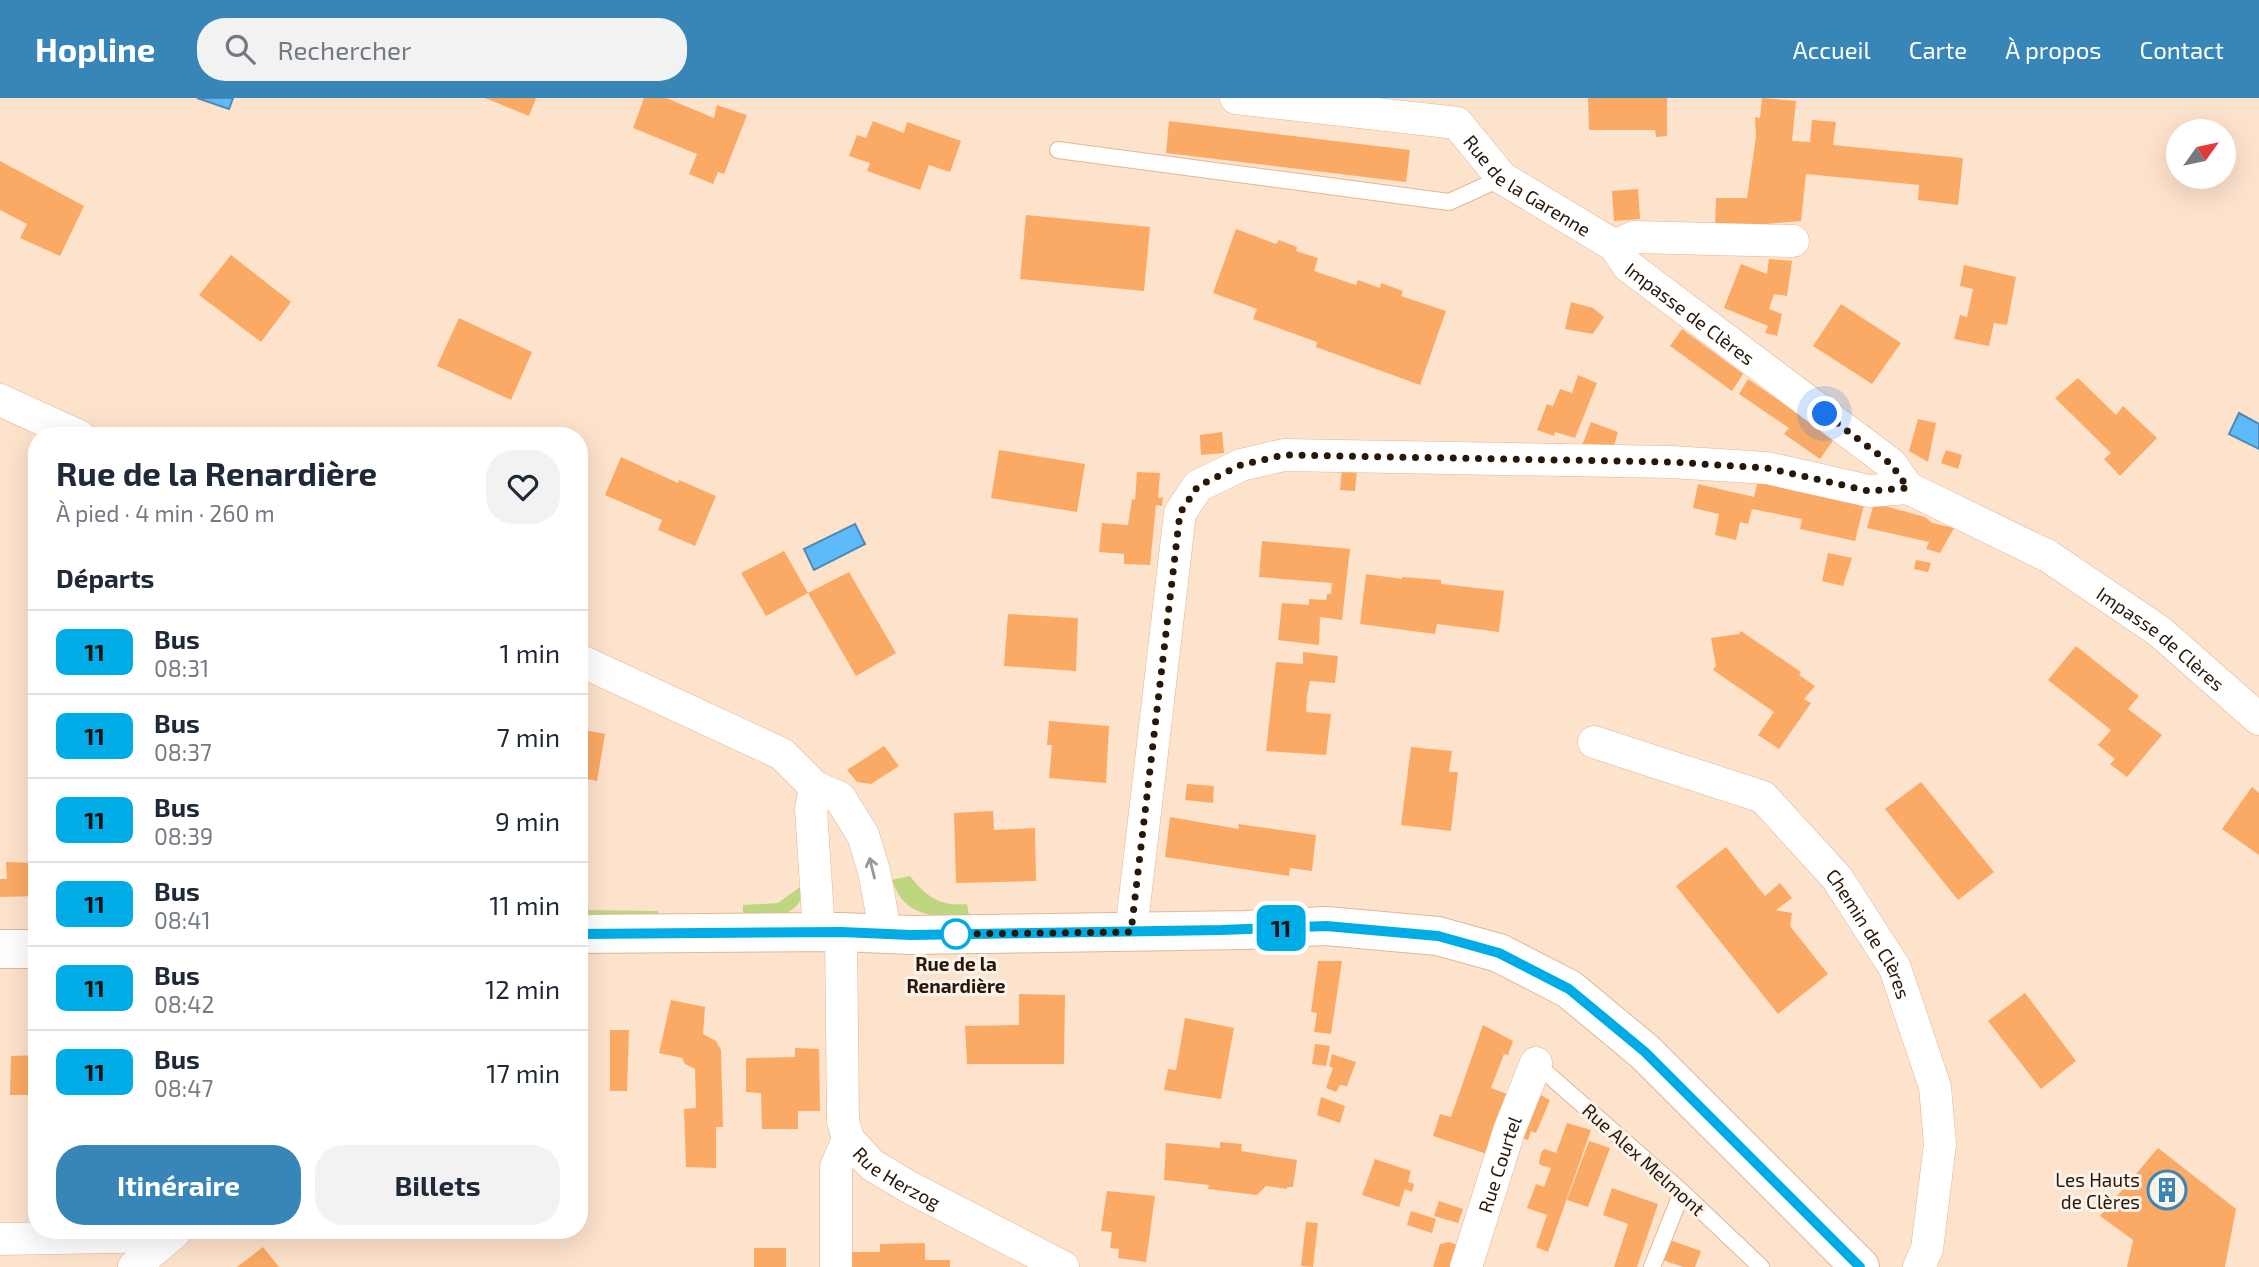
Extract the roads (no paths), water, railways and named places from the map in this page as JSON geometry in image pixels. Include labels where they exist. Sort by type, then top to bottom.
[{"type":"street","name":"Rue de la Garenne","points":[[1236,98],[1457,123],[1502,178],[1615,246]]},
{"type":"street","name":"Impasse de Clères","points":[[1793,241],[1633,237],[1615,246],[1628,266],[1891,464],[1908,488],[2048,556],[2159,631],[2259,719]]},
{"type":"street","points":[[0,400],[59,427]]},
{"type":"street","points":[[1131,932],[1180,513],[1198,486],[1241,465],[1284,455],[1671,462],[1767,468],[1869,491],[1908,488]]},
{"type":"street","points":[[588,664],[782,754],[815,787],[840,798],[863,835],[874,871],[886,935]]},
{"type":"street","name":"Chemin de Clères","points":[[1594,742],[1763,797],[1837,878],[1895,968],[1936,1087],[1940,1133],[1927,1249],[1919,1267]]},
{"type":"street","points":[[815,787],[811,809],[830,932]]},
{"type":"street","points":[[588,934],[830,932],[886,935],[1326,926],[1438,936],[1499,953],[1569,989],[1645,1052],[1860,1267]]},
{"type":"street","name":"Rue Herzog","points":[[830,932],[843,1121],[848,1139],[872,1165],[907,1186],[1063,1267]]},
{"type":"street","points":[[0,949],[28,949]]},
{"type":"street","name":"Rue Courtel","points":[[1466,1267],[1529,1060]]},
{"type":"street","points":[[836,1267],[836,1167],[848,1139]]},
{"type":"street","points":[[0,1239],[28,1238]]},
{"type":"street","points":[[134,1267],[167,1239]]},
{"type":"lane","points":[[1058,150],[1449,202],[1502,178]]},
{"type":"lane","name":"Rue Alex Melmont","points":[[1529,1060],[1682,1192],[1761,1267]]},
{"type":"lane","points":[[1653,1267],[1682,1192]]},
{"type":"water","points":[[197,98],[233,98],[229,109]]},
{"type":"water","points":[[2239,413],[2259,424],[2259,449],[2229,434]]},
{"type":"water","points":[[855,524],[865,544],[814,570],[804,549]]},
{"type":"place","name":"Rue de la Renardière","points":[[956,934]]},
{"type":"place","name":"Les Hauts de Clères","points":[[2167,1190]]}]
